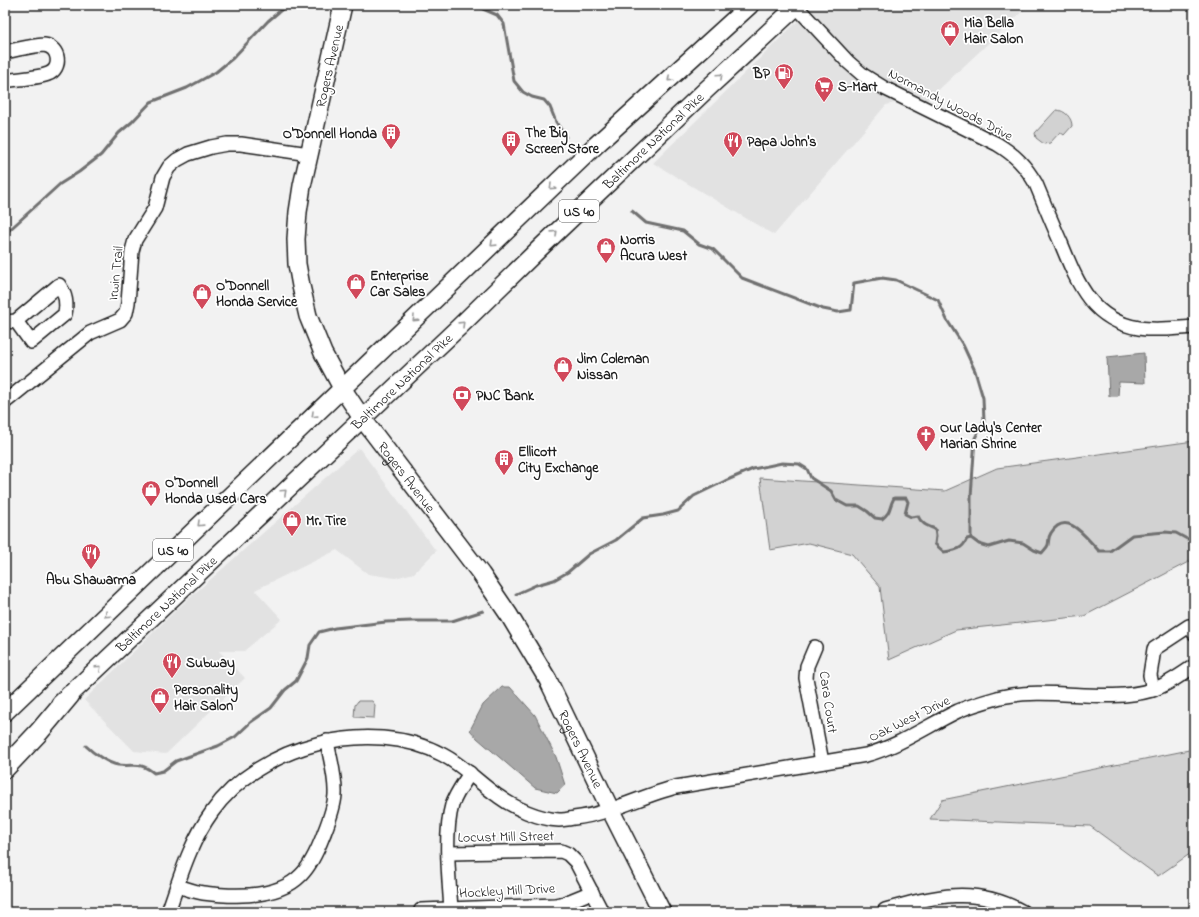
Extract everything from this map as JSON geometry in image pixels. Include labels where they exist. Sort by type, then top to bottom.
[{"type":"highway","points":[[5,768],[39,732],[70,695]]},
{"type":"main road","name":"Rogers Avenue","points":[[343,5],[302,186],[298,212],[296,239],[299,279],[314,334],[342,388],[362,418],[481,574],[509,615],[548,680],[611,811],[662,912]]},
{"type":"main road","name":"US 40","points":[[5,712],[596,146],[750,5]]},
{"type":"main road","name":"Baltimore National Pike","points":[[5,756],[796,5]]},
{"type":"main road","points":[[5,698],[44,674]]},
{"type":"street","name":"Normandy Woods Drive","points":[[796,5],[848,62],[863,75],[884,88],[997,144],[1021,162],[1036,184],[1076,280],[1087,296],[1108,316],[1122,323],[1140,328],[1194,327]]},
{"type":"street","points":[[5,52],[44,45],[52,48],[56,52],[58,58],[54,69],[48,74],[5,81]]},
{"type":"street","name":"Irwin Trail","points":[[5,402],[90,332],[120,320],[126,313],[132,251],[135,240],[155,208],[163,177],[169,167],[177,160],[188,154],[227,144],[241,144],[309,154]]},
{"type":"street","points":[[1153,690],[1150,674],[1154,649],[1189,626],[1194,633]]},
{"type":"street","name":"Cara Court","points":[[815,647],[807,666],[806,678],[822,762]]},
{"type":"street","name":"Oak West Drive","points":[[168,912],[189,851],[204,824],[221,800],[253,772],[274,759],[292,751],[327,741],[364,738],[390,738],[414,743],[443,755],[470,773],[498,797],[530,814],[559,820],[587,817],[611,811],[659,791],[676,787],[866,755],[884,750],[958,711],[1003,697],[1029,693],[1054,692],[1121,696],[1153,690],[1167,684],[1194,666]]},
{"type":"street","points":[[177,886],[202,893],[240,895],[264,894],[280,889],[302,875],[321,843],[335,794],[334,776],[327,741]]},
{"type":"street","points":[[450,909],[449,819],[458,791],[470,773]]},
{"type":"street","name":"Locust Mill Street","points":[[449,853],[561,851],[568,854],[576,862],[602,912]]},
{"type":"street","name":"Hockley Mill Drive","points":[[421,910],[555,905],[565,903],[592,892]]},
{"type":"street","points":[[885,910],[926,898],[964,895],[983,897],[1023,912]]},
{"type":"shaded area","points":[[814,5],[1029,5],[916,111],[895,103],[886,105],[774,235],[653,163]]},
{"type":"shaded area","points":[[1056,110],[1062,111],[1067,115],[1071,120],[1072,126],[1064,135],[1060,132],[1050,143],[1044,144],[1036,138],[1035,133]]},
{"type":"shaded area","points":[[1144,353],[1145,383],[1119,382],[1118,396],[1109,396],[1107,357]]},
{"type":"shaded area","points":[[1194,441],[1194,559],[1084,616],[956,630],[889,660],[880,587],[852,554],[809,543],[770,550],[760,478],[945,491],[997,468]]},
{"type":"shaded area","points":[[359,448],[436,551],[414,573],[395,578],[368,574],[337,550],[255,590],[282,619],[244,651],[219,651],[245,678],[166,754],[134,751],[84,700],[177,609]]},
{"type":"shaded area","points":[[502,687],[510,687],[535,715],[556,757],[565,785],[557,793],[535,788],[477,738],[470,730],[483,705]]},
{"type":"shaded area","points":[[358,701],[372,701],[375,705],[374,718],[354,717],[355,705]]},
{"type":"shaded area","points":[[1194,749],[1194,851],[1158,876],[1090,826],[930,819],[942,800]]},
{"type":"waterway","points":[[5,234],[60,184],[101,155],[119,133],[151,102],[187,88],[216,72],[233,58],[268,21],[287,5]]},
{"type":"waterway","points":[[479,5],[483,9],[497,15],[504,24],[514,81],[523,92],[532,97],[544,100],[550,107],[556,122],[566,137]]},
{"type":"waterway","points":[[632,211],[646,223],[683,231],[699,244],[713,249],[742,278],[823,309],[838,312],[851,310],[854,283],[882,278],[896,280],[938,300],[947,320],[963,345],[975,371],[983,398],[984,421],[975,438],[971,497],[971,538],[979,544],[989,547],[1009,541],[1023,543],[1042,553],[1048,546],[1051,533],[1057,526],[1064,524],[1070,525],[1083,533],[1099,551],[1110,551],[1132,535],[1165,532],[1176,533],[1187,539],[1194,538]]},
{"type":"waterway","points":[[516,594],[536,585],[554,580],[568,572],[589,554],[616,540],[643,518],[678,511],[694,496],[725,481],[753,469],[782,463],[799,464],[807,469],[811,478],[831,491],[836,500],[847,506],[859,506],[875,518],[882,519],[889,512],[894,498],[906,498],[908,502],[905,514],[911,517],[918,516],[923,523],[935,529],[935,544],[944,552],[958,549],[967,539],[971,538]]},
{"type":"waterway","points":[[86,746],[110,763],[118,765],[137,765],[149,769],[154,773],[163,771],[176,761],[218,746],[235,737],[251,722],[271,708],[285,690],[296,681],[308,658],[310,645],[319,632],[335,628],[386,622],[452,621],[483,611]]},
{"type":"place","name":"Mia Bella Hair Salon","points":[[950,47]]},
{"type":"place","name":"BP","points":[[784,90]]},
{"type":"place","name":"S-Mart","points":[[824,103]]},
{"type":"place","name":"O'Donnell Honda","points":[[391,150]]},
{"type":"place","name":"The Big Screen Store","points":[[511,157]]},
{"type":"place","name":"Papa John's","points":[[733,158]]},
{"type":"place","name":"Norris Acura West","points":[[606,264]]},
{"type":"place","name":"Enterprise Car Sales","points":[[356,300]]},
{"type":"place","name":"O'Donnell Honda Service","points":[[202,310]]},
{"type":"place","name":"Jim Coleman Nissan","points":[[563,383]]},
{"type":"place","name":"PNC Bank","points":[[462,412]]},
{"type":"place","name":"Our Lady's Center Marian Shrine","points":[[926,452]]},
{"type":"place","name":"Ellicott City Exchange","points":[[504,476]]},
{"type":"place","name":"O'Donnell Honda Used Cars","points":[[151,507]]},
{"type":"place","name":"Mr. Tire","points":[[292,537]]},
{"type":"place","name":"Abu Shawarma","points":[[91,570]]},
{"type":"place","name":"Subway","points":[[172,679]]},
{"type":"place","name":"Personality Hair Salon","points":[[160,714]]}]
